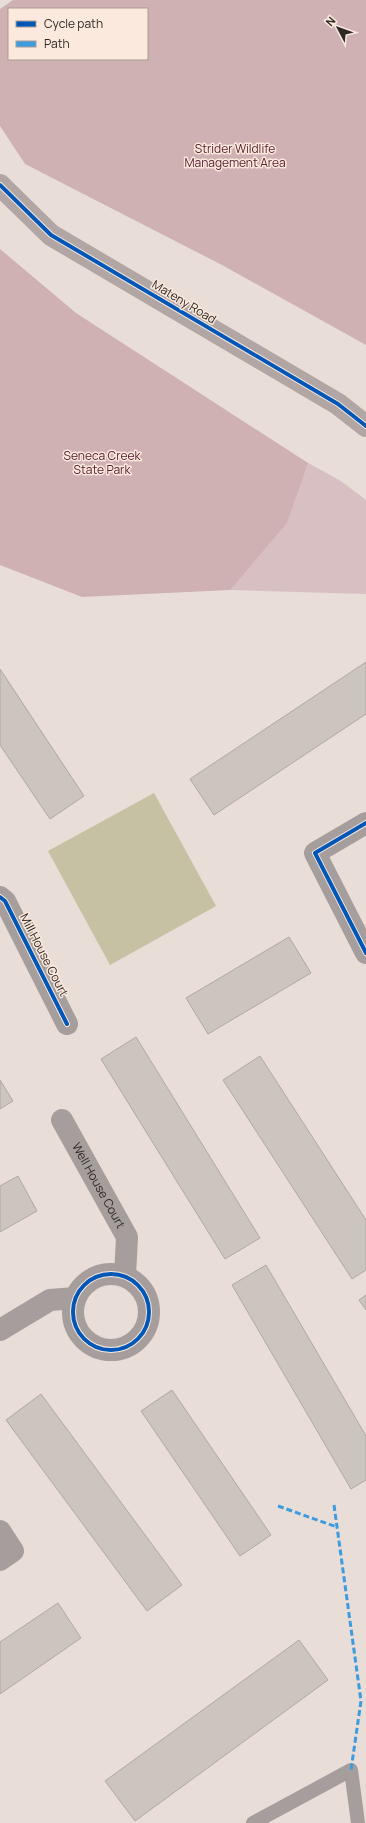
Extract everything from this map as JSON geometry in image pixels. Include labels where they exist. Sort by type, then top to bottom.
[{"type":"street","name":"Mateny Road","points":[[0,186],[51,235],[338,404],[366,426]]},
{"type":"street","points":[[366,823],[315,853],[366,953]]},
{"type":"street","name":"Mill House Court","points":[[0,897],[5,901],[67,1024]]},
{"type":"street","name":"Well House Court","points":[[62,1120],[128,1237],[125,1276]]},
{"type":"street","points":[[110,1273],[125,1276],[138,1284],[147,1296],[150,1311],[148,1326],[139,1338],[127,1347],[112,1351],[97,1348],[84,1340],[75,1328],[72,1313],[75,1298],[83,1285],[96,1276],[110,1273]]},
{"type":"street","points":[[0,1330],[50,1300],[75,1298]]},
{"type":"street","points":[[0,1531],[13,1551],[0,1560]]},
{"type":"lane","points":[[253,1823],[351,1770],[358,1823]]},
{"type":"green space","name":"Strider Wildlife Management Area","points":[[13,0],[366,0],[366,345],[222,265],[25,164],[0,126],[0,9]]},
{"type":"green space","name":"Seneca Creek State Park","points":[[0,249],[76,313],[308,463],[287,523],[230,590],[82,597],[0,565]]},
{"type":"green space","name":"Seneca Creek State Park","points":[[0,284],[73,334],[341,481],[366,500],[366,594],[230,590],[0,546]]},
{"type":"shaded area","points":[[154,793],[216,906],[110,965],[48,851]]},
{"type":"building","points":[[366,662],[366,714],[214,815],[190,779]]},
{"type":"building","points":[[0,669],[84,796],[50,819],[0,745]]},
{"type":"building","points":[[289,937],[311,973],[208,1034],[186,998]]},
{"type":"building","points":[[136,1037],[260,1238],[225,1259],[101,1059]]},
{"type":"building","points":[[260,1056],[366,1220],[366,1270],[352,1279],[223,1080]]},
{"type":"building","points":[[0,1080],[13,1101],[0,1109]]},
{"type":"building","points":[[18,1176],[37,1211],[0,1232],[0,1186]]},
{"type":"building","points":[[266,1265],[366,1436],[366,1480],[351,1489],[232,1285]]},
{"type":"building","points":[[366,1295],[366,1310],[359,1300]]},
{"type":"building","points":[[172,1390],[271,1535],[240,1556],[141,1411]]},
{"type":"building","points":[[41,1394],[182,1585],[147,1611],[6,1420]]},
{"type":"building","points":[[58,1603],[81,1638],[0,1694],[0,1642]]},
{"type":"building","points":[[299,1640],[328,1680],[135,1821],[105,1781]]},
{"type":"marked path","points":[[334,1505],[361,1701],[351,1770]]},
{"type":"marked path","points":[[278,1506],[337,1527]]},
{"type":"cycle path","points":[[0,185],[51,235],[338,404],[366,426]]},
{"type":"cycle path","points":[[366,823],[315,853],[366,953]]},
{"type":"cycle path","points":[[0,897],[5,901],[67,1024]]},
{"type":"cycle path","points":[[103,1274],[119,1274],[132,1280],[143,1291],[149,1304],[149,1312],[147,1327],[132,1344],[119,1350],[103,1350],[90,1344],[75,1327],[73,1320],[73,1304],[79,1291],[96,1276],[103,1274]]}]
